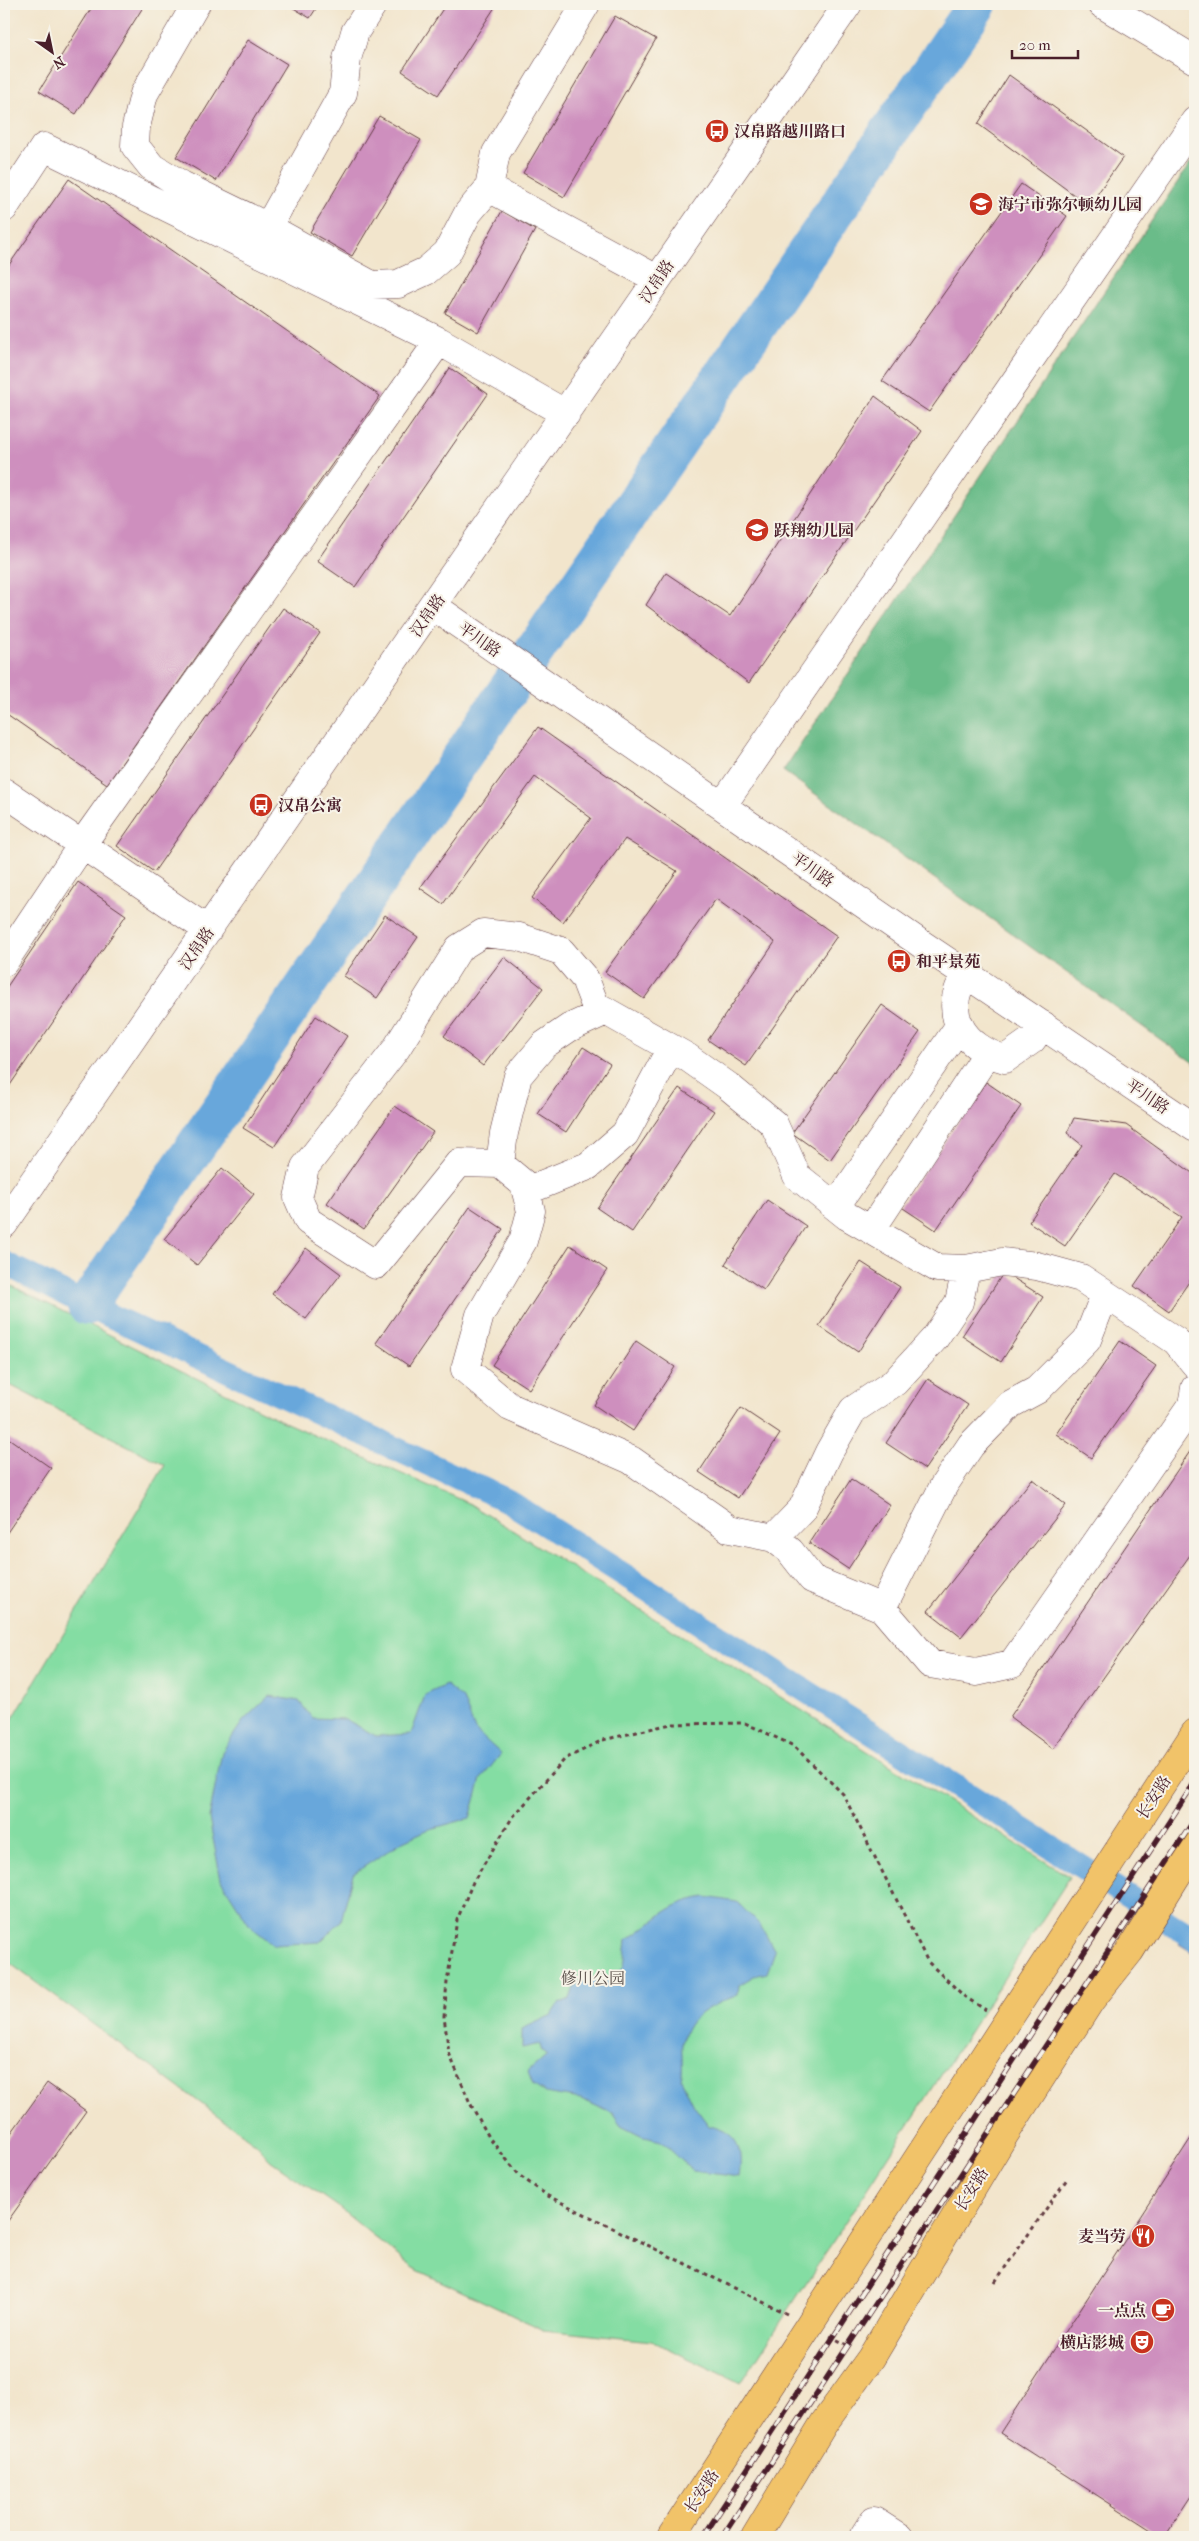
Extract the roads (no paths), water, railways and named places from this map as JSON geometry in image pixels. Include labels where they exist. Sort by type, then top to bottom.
[{"type":"main road","name":"长安路","points":[[671,2537],[1195,1733]]},
{"type":"main road","name":"长安路","points":[[755,2537],[824,2423],[871,2358],[1003,2137],[1091,2000],[1130,1951],[1190,1854]]},
{"type":"street","points":[[196,4],[144,94],[136,127],[135,146],[151,166],[182,185],[268,227],[372,285],[398,284],[426,271],[447,253],[468,213],[490,188],[496,153],[586,4]]},
{"type":"street","points":[[268,227],[343,93],[347,59],[355,32],[373,4]]},
{"type":"street","name":"汉帛路","points":[[7,1220],[208,930],[443,614],[566,414],[657,278],[848,4]]},
{"type":"street","points":[[1102,4],[1195,60]]},
{"type":"street","points":[[722,806],[1195,122]]},
{"type":"street","points":[[4,208],[44,147],[439,342],[566,414]]},
{"type":"street","points":[[490,188],[657,278]]},
{"type":"street","points":[[4,962],[82,845],[439,342]]},
{"type":"street","name":"平川路","points":[[443,614],[966,974],[1195,1128]]},
{"type":"street","points":[[4,792],[208,930]]},
{"type":"street","points":[[1195,1364],[1176,1341],[1081,1278],[1037,1266],[1002,1262],[966,1270],[937,1268],[847,1216],[798,1176],[774,1124],[728,1086],[671,1048],[595,1005],[585,979],[562,951],[519,937],[482,933],[459,948],[396,1049],[305,1167],[298,1198],[308,1221],[376,1265],[459,1163],[500,1164],[524,1184],[531,1211],[523,1241],[480,1314],[465,1369],[510,1407],[631,1460],[730,1529],[774,1538],[790,1551],[812,1579],[882,1608],[930,1664],[976,1672],[1012,1664],[1192,1405],[1195,1388]]},
{"type":"street","points":[[966,974],[956,988],[954,1013],[966,1036],[987,1054],[1005,1059],[1032,1040],[1043,1025]]},
{"type":"street","points":[[500,1164],[504,1133],[518,1076],[544,1045],[569,1028],[606,1011]]},
{"type":"street","points":[[836,1206],[960,1025]]},
{"type":"street","points":[[526,1191],[588,1166],[625,1134],[671,1048]]},
{"type":"street","points":[[871,1230],[987,1054]]},
{"type":"street","points":[[774,1538],[802,1509],[829,1452],[853,1410],[895,1382],[935,1338],[959,1302],[966,1270]]},
{"type":"street","points":[[882,1608],[944,1485],[971,1446],[1011,1404],[1037,1390],[1087,1340],[1105,1294]]},
{"type":"street","points":[[864,2537],[874,2521],[899,2537]]},
{"type":"water","points":[[446,1685],[463,1699],[475,1730],[501,1754],[481,1779],[470,1818],[427,1830],[403,1841],[353,1874],[341,1921],[320,1942],[274,1945],[250,1926],[221,1880],[209,1818],[222,1752],[243,1721],[269,1696],[299,1701],[312,1718],[345,1719],[376,1736],[411,1734],[425,1695]]},
{"type":"water","points":[[706,1897],[737,1902],[760,1925],[775,1951],[767,1973],[754,1976],[739,1985],[738,1995],[702,2012],[689,2025],[682,2044],[681,2079],[694,2106],[709,2126],[727,2133],[737,2144],[740,2158],[739,2177],[693,2171],[661,2141],[641,2136],[621,2126],[612,2113],[581,2099],[545,2093],[533,2085],[528,2072],[547,2055],[542,2051],[540,2044],[522,2048],[522,2029],[552,2015],[560,2003],[570,1999],[574,1987],[583,1980],[610,1980],[624,1966],[627,1940],[663,1913],[681,1903]]},
{"type":"water","points":[[1195,1918],[1195,1954],[1179,1944]]},
{"type":"waterway","points":[[87,1305],[977,4]]},
{"type":"waterway","points":[[4,1263],[87,1305],[508,1501],[1195,1939]]},
{"type":"railway","points":[[703,2537],[1195,1782]]},
{"type":"railway","points":[[722,2537],[1195,1819]]},
{"type":"place","name":"汉帛路越川路口","points":[[717,131]]},
{"type":"place","name":"海宁市弥尔顿幼儿园","points":[[981,204]]},
{"type":"place","name":"跃翔幼儿园","points":[[757,530]]},
{"type":"place","name":"汉帛公寓","points":[[261,805]]},
{"type":"place","name":"和平景苑","points":[[899,961]]},
{"type":"place","name":"麦当劳","points":[[1143,2236]]},
{"type":"place","name":"一点点","points":[[1163,2310]]},
{"type":"place","name":"横店影城","points":[[1142,2342]]},
{"type":"park label","name":"修川公园","points":[[593,1978]]}]
